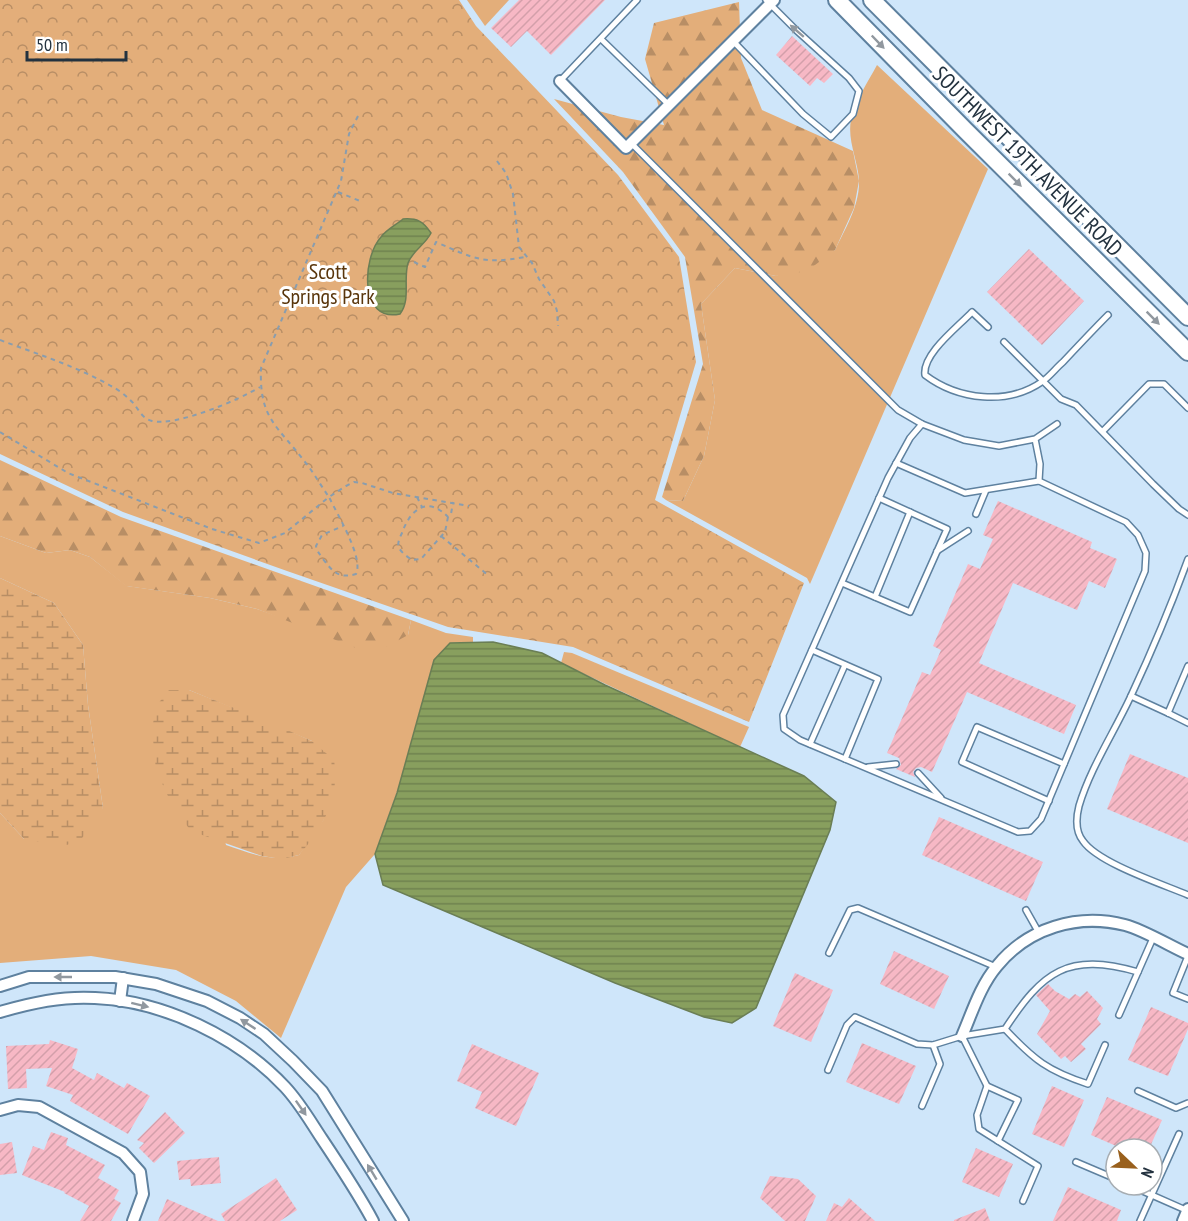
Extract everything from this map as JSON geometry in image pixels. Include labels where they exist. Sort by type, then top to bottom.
[{"type":"main road","name":"SOUTHWEST 19TH AVENUE ROAD","points":[[837,0],[1188,352]]},
{"type":"main road","name":"SOUTHWEST 19TH AVENUE ROAD","points":[[872,0],[1188,317]]},
{"type":"street","points":[[560,81],[626,148],[770,1]]},
{"type":"street","points":[[962,1036],[982,990],[996,967],[1019,943],[1052,927],[1083,921],[1126,925],[1188,955]]},
{"type":"street","points":[[0,986],[30,977],[123,978],[156,984],[207,1001],[240,1018],[264,1034],[322,1091],[404,1221]]},
{"type":"street","points":[[120,1001],[123,978]]},
{"type":"street","points":[[0,1012],[41,1000],[94,998],[120,1001],[154,1009],[201,1027],[231,1043],[258,1062],[299,1103],[373,1221]]},
{"type":"street","points":[[0,1110],[18,1105],[39,1107],[123,1153],[140,1172],[143,1194],[133,1221]]},
{"type":"street","points":[[1183,1221],[1188,1210]]},
{"type":"lane","points":[[560,81],[637,0]]},
{"type":"lane","points":[[733,41],[803,114],[831,137],[853,114],[859,91],[849,78],[770,1]]},
{"type":"lane","points":[[601,39],[669,105]]},
{"type":"lane","points":[[631,143],[898,410],[922,424],[964,440],[999,446],[1035,439],[1057,424]]},
{"type":"lane","points":[[988,327],[972,312],[928,358],[924,368],[925,375],[950,390],[970,396],[999,397],[1026,390],[1044,381],[1108,315]]},
{"type":"lane","points":[[1004,342],[1061,399],[1076,405],[1153,484],[1188,515]]},
{"type":"lane","points":[[1103,432],[1149,384],[1164,384],[1188,408]]},
{"type":"lane","points":[[896,463],[965,493],[1039,482],[1126,522],[1137,535],[1146,553],[1145,571],[1049,801],[1041,819],[1030,831],[1018,832],[810,744],[784,729],[783,715],[879,498],[896,463],[910,438],[922,424]]},
{"type":"lane","points":[[1035,439],[1040,464],[1039,482]]},
{"type":"lane","points":[[976,514],[986,490]]},
{"type":"lane","points":[[842,583],[910,612],[937,551],[946,529],[879,498]]},
{"type":"lane","points":[[874,597],[910,512]]},
{"type":"lane","points":[[937,551],[968,531]]},
{"type":"lane","points":[[1188,559],[1131,696],[1087,786],[1079,808],[1076,827],[1082,841],[1098,854],[1134,873],[1188,895]]},
{"type":"lane","points":[[812,650],[878,680],[845,759]]},
{"type":"lane","points":[[810,744],[845,665]]},
{"type":"lane","points":[[1168,713],[1188,666]]},
{"type":"lane","points":[[1131,696],[1188,723]]},
{"type":"lane","points":[[1049,801],[962,762],[977,727],[1064,765]]},
{"type":"lane","points":[[866,768],[896,764]]},
{"type":"lane","points":[[918,773],[942,800]]},
{"type":"lane","points":[[829,953],[850,910],[858,908],[996,967]]},
{"type":"lane","points":[[1026,910],[1039,933]]},
{"type":"lane","points":[[1119,1014],[1154,938]]},
{"type":"lane","points":[[1188,955],[1173,993],[1188,999]]},
{"type":"lane","points":[[828,1070],[847,1025],[855,1017],[917,1044],[933,1045],[962,1036],[1005,1029],[1040,983],[1063,969],[1090,963],[1138,972]]},
{"type":"lane","points":[[1005,1029],[1035,1060],[1070,1078],[1088,1084],[1105,1045]]},
{"type":"lane","points":[[962,1036],[987,1086],[1018,1100],[998,1141]]},
{"type":"lane","points":[[922,1106],[939,1064],[933,1045]]},
{"type":"lane","points":[[987,1086],[977,1115],[979,1129],[1038,1166],[1023,1201]]},
{"type":"lane","points":[[1138,1091],[1176,1108],[1188,1103]]},
{"type":"lane","points":[[1164,1168],[1179,1134]]},
{"type":"lane","points":[[1076,1162],[1104,1174]]},
{"type":"lane","points":[[1140,1221],[1151,1197]]},
{"type":"lane","points":[[1157,1197],[1188,1210]]},
{"type":"path","points":[[343,526],[322,535],[316,546],[317,551],[331,570],[339,576],[347,577],[356,574],[359,568],[358,559],[343,526],[329,497],[306,464],[274,427],[266,412],[260,387],[261,368],[266,353],[341,181],[349,134],[358,116]]},
{"type":"path","points":[[497,161],[509,181],[513,194],[519,247],[532,263],[554,301],[558,327]]},
{"type":"path","points":[[337,191],[360,201]]},
{"type":"path","points":[[414,262],[425,267],[436,242],[462,255],[487,261],[526,257]]},
{"type":"path","points":[[0,340],[84,372],[131,400],[141,416],[153,421],[178,420],[246,396],[260,387]]},
{"type":"path","points":[[0,432],[68,473],[212,529],[259,543],[285,533],[329,497],[354,482],[417,497],[470,506]]},
{"type":"path","points":[[417,497],[422,507]]},
{"type":"path","points":[[448,517],[437,508],[422,507],[412,512],[400,538],[399,549],[412,560],[421,559],[448,525],[453,502]]},
{"type":"path","points":[[441,536],[489,576]]},
{"type":"green space","name":"Scott Springs Park","points":[[0,0],[459,0],[476,26],[618,175],[679,257],[696,362],[655,500],[804,583],[749,722],[573,647],[448,627],[287,571],[123,512],[0,454]]},
{"type":"green space","points":[[467,0],[509,0],[485,26]]},
{"type":"green space","points":[[739,2],[741,58],[762,110],[853,151],[859,181],[854,208],[835,250],[807,271],[776,276],[735,268],[701,304],[715,400],[704,456],[683,501],[666,500],[662,497],[703,364],[685,257],[623,172],[554,99],[621,117],[664,125],[645,59],[654,23]]},
{"type":"green space","points":[[877,65],[988,169],[810,584],[807,578],[666,500],[683,501],[704,456],[715,400],[701,304],[735,268],[776,276],[835,250],[851,216],[859,189],[850,135],[851,120]]},
{"type":"green space","points":[[0,460],[121,517],[411,620],[408,635],[386,647],[356,648],[257,609],[210,598],[126,586],[90,557],[70,550],[46,553],[0,536]]},
{"type":"green space","points":[[0,536],[46,553],[70,550],[90,557],[127,586],[210,598],[257,609],[294,622],[408,635],[411,620],[446,633],[473,637],[473,642],[450,643],[375,854],[346,887],[281,1038],[236,1001],[176,970],[91,956],[0,963],[0,813],[24,839],[103,808],[88,705],[83,645],[54,603],[0,578]],"holes":[[[189,690],[312,741],[324,819],[299,855],[270,857],[226,845]]]},
{"type":"green space","points":[[0,578],[54,603],[83,645],[88,705],[103,808],[80,841],[63,846],[24,839],[0,813]]},
{"type":"green space","points":[[564,652],[572,653],[749,727],[740,747],[561,663]]},
{"type":"green space","points":[[169,690],[189,690],[267,721],[312,741],[334,760],[334,787],[328,811],[315,834],[299,855],[282,859],[262,856],[191,831],[173,807],[156,770],[152,728],[157,705]]},
{"type":"shaded area","points":[[403,219],[419,221],[431,233],[408,263],[405,303],[400,314],[387,314],[377,309],[371,299],[368,287],[370,259],[381,237]]},
{"type":"shaded area","points":[[493,642],[542,653],[605,685],[804,776],[836,802],[830,830],[756,1008],[732,1023],[704,1017],[615,983],[383,885],[375,854],[397,793],[434,660],[450,643]]},
{"type":"building","points":[[519,0],[605,0],[551,55],[527,31],[511,47],[491,28]]},
{"type":"building","points":[[792,36],[833,74],[824,83],[817,78],[810,86],[776,55]]},
{"type":"building","points":[[1029,249],[1084,301],[1042,345],[987,292]]},
{"type":"building","points":[[998,501],[1092,542],[1090,548],[1117,559],[1105,588],[1089,581],[1077,610],[1013,583],[979,663],[1076,705],[1064,734],[967,692],[932,772],[921,767],[916,768],[913,772],[915,777],[896,769],[901,765],[899,758],[887,753],[922,672],[930,675],[941,650],[933,646],[968,564],[980,569],[993,539],[983,535]]},
{"type":"building","points":[[1130,754],[1188,778],[1188,843],[1107,809]]},
{"type":"building","points":[[939,817],[1043,862],[1026,901],[922,855]]},
{"type":"building","points":[[894,951],[949,976],[934,1009],[880,984]]},
{"type":"building","points":[[795,973],[833,990],[811,1042],[773,1026]]},
{"type":"building","points":[[1048,984],[1069,999],[1075,994],[1080,997],[1087,991],[1103,1008],[1097,1019],[1101,1024],[1081,1044],[1086,1049],[1071,1062],[1065,1056],[1061,1059],[1037,1034],[1050,1011],[1036,995]]},
{"type":"building","points":[[1151,1007],[1188,1023],[1188,1029],[1168,1076],[1128,1060]]},
{"type":"building","points":[[50,1040],[78,1049],[72,1068],[94,1080],[97,1073],[124,1088],[127,1083],[150,1096],[128,1134],[70,1101],[73,1095],[46,1086],[52,1068],[26,1069],[27,1088],[8,1089],[6,1046],[49,1044]]},
{"type":"building","points":[[862,1043],[916,1066],[899,1104],[846,1082]]},
{"type":"building","points":[[472,1044],[539,1073],[516,1126],[475,1108],[482,1092],[457,1081]]},
{"type":"building","points":[[1052,1086],[1084,1100],[1064,1147],[1032,1134]]},
{"type":"building","points":[[1107,1097],[1162,1120],[1154,1137],[1104,1137],[1104,1141],[1091,1135]]},
{"type":"building","points":[[165,1112],[185,1133],[154,1163],[139,1148],[144,1143],[137,1140]]},
{"type":"building","points":[[51,1132],[68,1138],[66,1145],[105,1165],[98,1178],[119,1190],[114,1199],[121,1203],[111,1221],[80,1221],[89,1206],[65,1192],[22,1175],[33,1146],[44,1150]]},
{"type":"building","points":[[12,1142],[17,1173],[0,1175],[0,1144]]},
{"type":"building","points":[[976,1148],[1013,1164],[999,1197],[962,1182]]},
{"type":"building","points":[[219,1157],[221,1183],[191,1186],[190,1179],[179,1180],[177,1161]]},
{"type":"building","points":[[770,1176],[798,1179],[816,1196],[805,1221],[785,1221],[760,1198]]},
{"type":"building","points":[[276,1178],[297,1210],[280,1221],[225,1221],[221,1214]]},
{"type":"building","points":[[1068,1187],[1121,1210],[1117,1221],[1053,1221]]},
{"type":"building","points":[[849,1198],[875,1221],[826,1221],[834,1203],[842,1207]]},
{"type":"building","points":[[167,1199],[218,1221],[158,1221]]},
{"type":"building","points":[[985,1208],[990,1221],[954,1221],[954,1220]]}]
